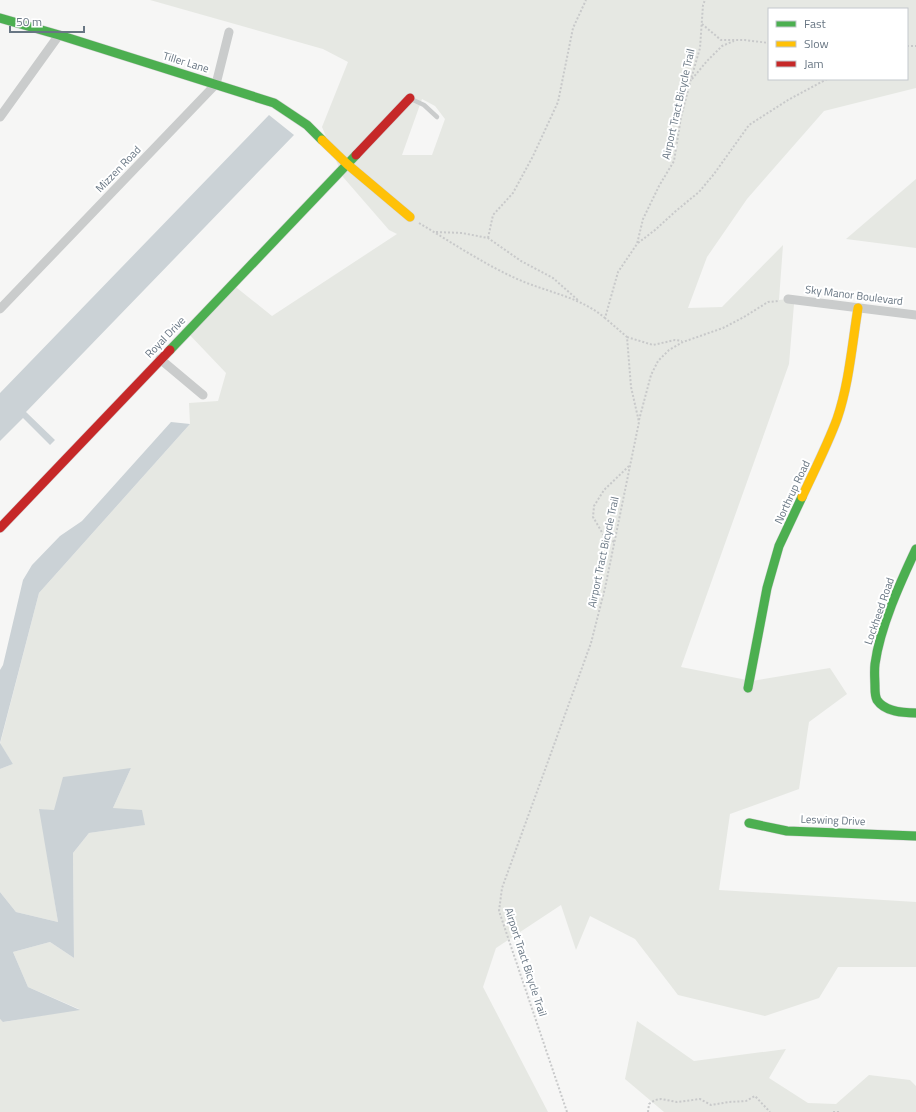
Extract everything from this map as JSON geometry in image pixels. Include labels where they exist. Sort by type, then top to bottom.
[{"type":"street","name":"Tiller Lane","points":[[0,18],[274,103],[307,125],[347,164],[410,217]]},
{"type":"street","name":"Mizzen Road","points":[[0,309],[216,84],[229,32]]},
{"type":"street","points":[[0,117],[58,35]]},
{"type":"street","points":[[347,164],[410,98]]},
{"type":"street","name":"Royal Drive","points":[[0,528],[347,164]]},
{"type":"street","name":"Sky Manor Boulevard","points":[[788,299],[916,315]]},
{"type":"street","name":"Northrup Road","points":[[748,688],[767,588],[779,546],[822,457],[837,418],[846,381],[858,308]]},
{"type":"street","points":[[160,359],[202,395]]},
{"type":"street","name":"Lockheed Road","points":[[916,549],[888,615],[877,649],[873,678],[876,698],[882,706],[899,712],[916,713]]},
{"type":"street","name":"Leswing Drive","points":[[749,823],[787,831],[916,836]]},
{"type":"lane","points":[[410,98],[424,105],[437,117]]},
{"type":"path","points":[[488,238],[493,215],[513,193],[533,156],[558,102],[572,28],[586,0]]},
{"type":"path","name":"Airport Tract Bicycle Trail","points":[[605,318],[618,272],[637,244],[643,219],[659,186],[674,161],[681,117],[700,48],[703,6],[705,0]]},
{"type":"path","points":[[702,24],[722,40],[768,43]]},
{"type":"path","points":[[691,80],[722,46],[735,40]]},
{"type":"path","points":[[637,244],[699,192],[750,125],[788,100],[825,80]]},
{"type":"path","points":[[410,217],[471,254],[516,278],[581,303],[594,310],[627,337],[653,345],[675,340],[683,342]]},
{"type":"path","points":[[435,232],[462,233],[488,238],[521,261],[553,278],[581,303]]},
{"type":"path","points":[[639,422],[651,375],[658,361],[669,350],[683,342],[723,328],[768,302],[788,299]]},
{"type":"path","name":"Airport Tract Bicycle Trail","points":[[567,1112],[499,911],[502,888],[591,643],[605,588],[639,422],[631,387],[627,337]]},
{"type":"path","points":[[614,542],[603,534],[592,517],[594,506],[604,490],[630,466]]},
{"type":"path","points":[[648,1112],[649,1104],[655,1100],[661,1099],[677,1102],[700,1099],[711,1105],[746,1101],[755,1096],[770,1112]]},
{"type":"path","points":[[832,1112],[839,1112]]},
{"type":"shaded area","points":[[150,0],[916,0],[916,88],[824,111],[747,199],[707,257],[688,308],[722,307],[783,245],[779,300],[788,299],[794,304],[789,364],[681,667],[752,681],[830,668],[847,694],[809,722],[799,789],[730,814],[719,890],[916,902],[916,967],[838,967],[819,998],[765,1016],[678,995],[635,939],[590,916],[576,950],[561,905],[496,948],[483,987],[548,1112],[0,1112],[0,1019],[4,1022],[79,1009],[28,987],[13,952],[50,942],[74,958],[73,853],[89,833],[144,825],[113,808],[131,768],[54,811],[40,809],[58,922],[16,912],[0,892],[0,769],[13,764],[0,744],[39,593],[190,424],[189,403],[218,401],[226,373],[186,331],[232,284],[272,316],[397,234],[389,230],[343,177],[322,127],[348,62],[323,49]],"holes":[[[422,99],[435,106],[445,119],[432,155],[402,155]]]},
{"type":"shaded area","points":[[269,115],[294,135],[26,412],[55,440],[50,445],[23,418],[0,441],[0,393]]},
{"type":"shaded area","points":[[916,179],[916,248],[846,239]]},
{"type":"shaded area","points":[[171,422],[190,424],[39,593],[0,743],[0,670],[3,665],[23,580],[32,565],[60,536],[82,521]]},
{"type":"shaded area","points":[[0,743],[13,764],[0,769]]},
{"type":"shaded area","points":[[131,768],[113,808],[142,810],[145,825],[89,833],[73,853],[74,958],[50,942],[13,952],[28,987],[80,1010],[3,1022],[0,1019],[0,892],[16,912],[58,922],[39,809],[54,810],[63,777]]},
{"type":"shaded area","points":[[637,1021],[694,1061],[786,1049],[769,1078],[808,1103],[836,1104],[869,1075],[910,1080],[916,1086],[916,1112],[664,1112],[625,1079]]},
{"type":"traffic: fast","points":[[0,18],[59,35],[274,103],[307,125],[322,140]]},
{"type":"traffic: fast","points":[[170,350],[356,155]]},
{"type":"traffic: fast","points":[[748,688],[767,588],[779,546],[802,497]]},
{"type":"traffic: fast","points":[[916,549],[886,620],[881,635],[875,664],[875,696],[880,704],[895,711],[916,713]]},
{"type":"traffic: fast","points":[[749,823],[787,831],[916,836]]},
{"type":"traffic: slow","points":[[322,140],[347,164],[410,217]]},
{"type":"traffic: slow","points":[[802,497],[829,439],[841,406],[858,308]]},
{"type":"traffic: jam","points":[[356,155],[410,98]]},
{"type":"traffic: jam","points":[[0,528],[170,350]]}]
